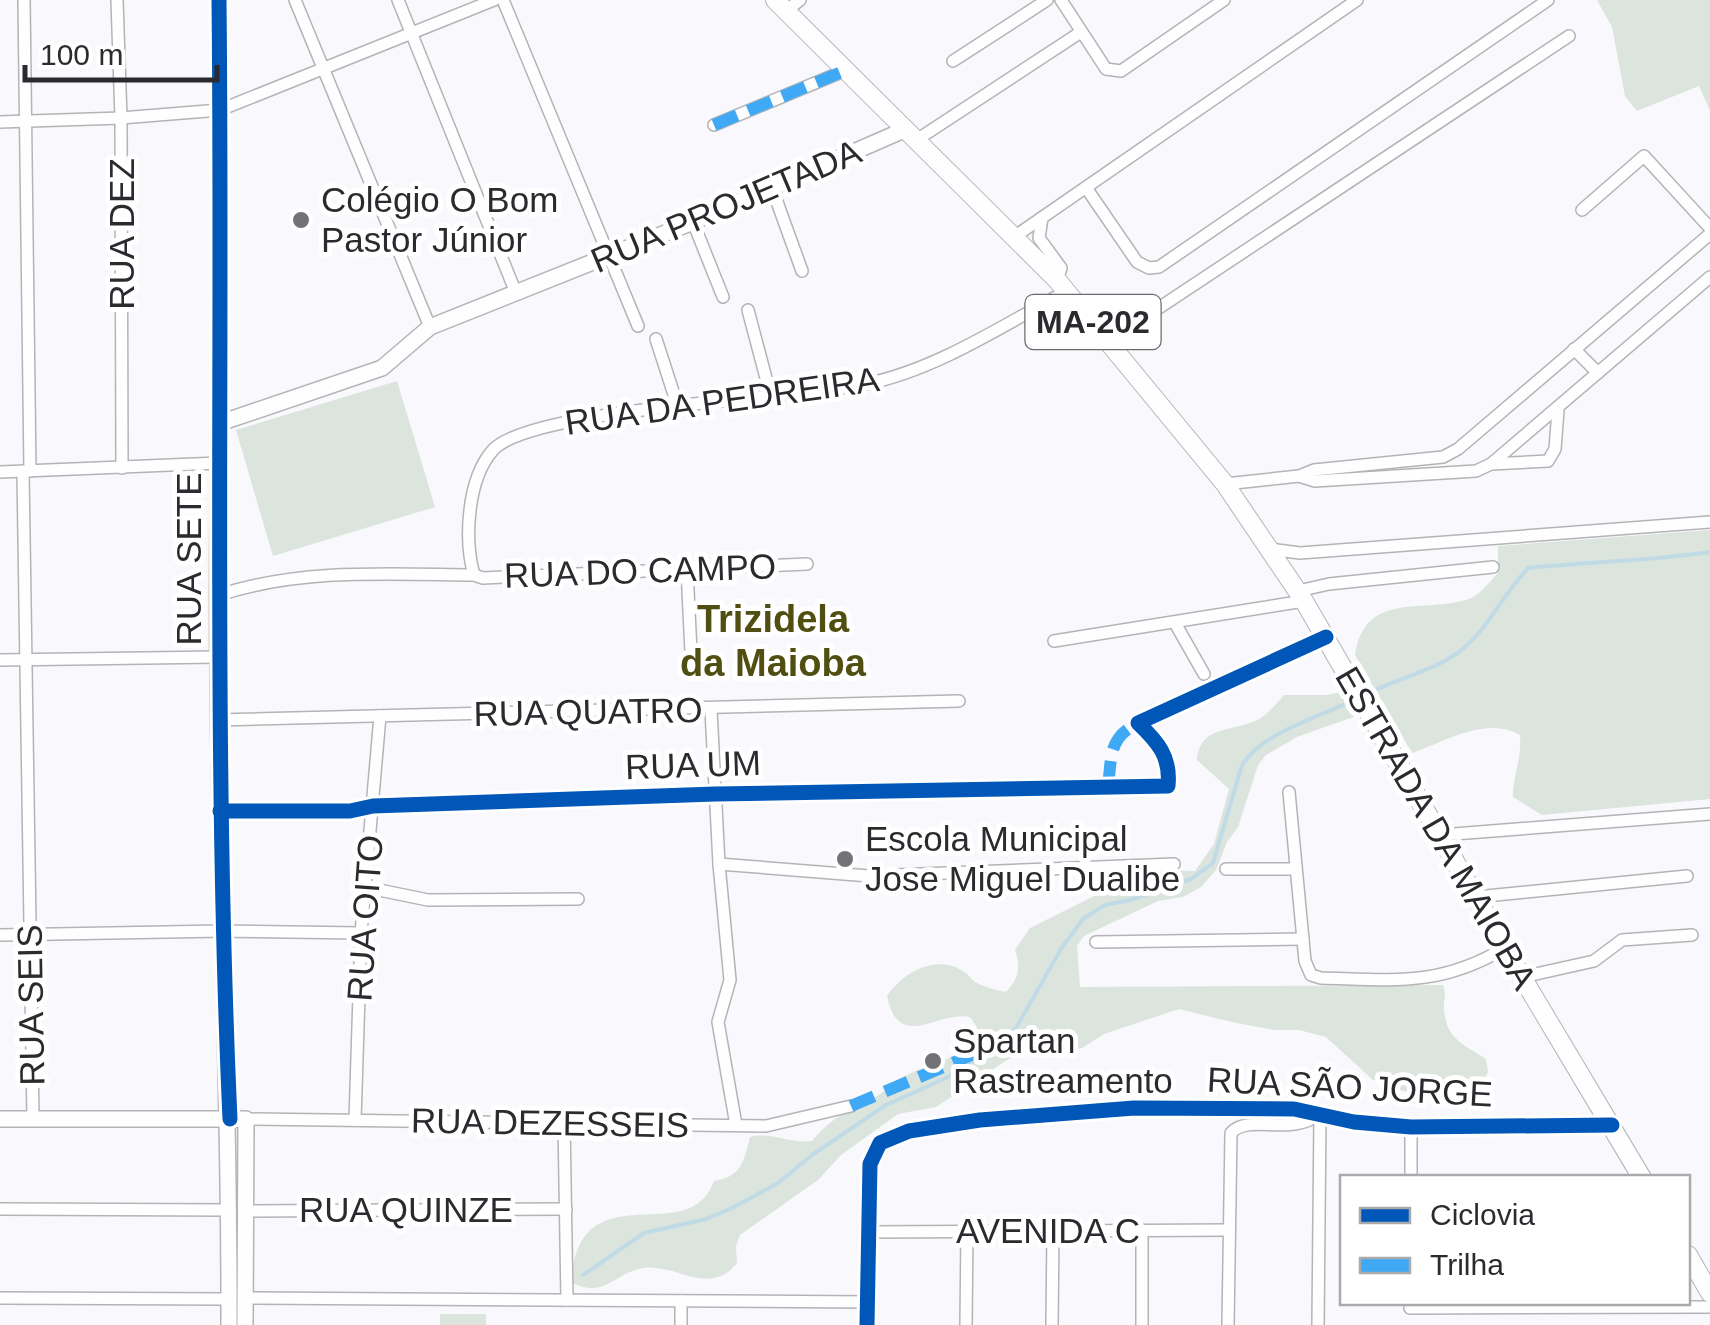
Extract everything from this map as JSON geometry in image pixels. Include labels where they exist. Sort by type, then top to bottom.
[{"type":"main road","name":"ESTRADA DA MAIOBA","points":[[787,4],[844,71],[1062,285],[1225,484],[1326,637],[1640,1175]]},
{"type":"main road","points":[[1690,1253],[1708,1274]]},
{"type":"street","name":"RUA SEIS","points":[[24,0],[32,1119]]},
{"type":"street","name":"RUA DEZ","points":[[118,0],[122,468]]},
{"type":"street","name":"RUA SETE","points":[[220,0],[218,720],[221,931],[238,1119],[237,1299]]},
{"type":"street","points":[[295,0],[430,327]]},
{"type":"street","points":[[398,0],[516,293]]},
{"type":"street","points":[[0,122],[220,110],[494,0]]},
{"type":"street","points":[[504,0],[638,326]]},
{"type":"street","points":[[953,61],[1047,0]]},
{"type":"street","points":[[1061,0],[1106,69],[1121,71],[1224,0]]},
{"type":"street","points":[[1014,237],[1357,0]]},
{"type":"street","points":[[1087,189],[1137,262],[1149,268],[1158,267],[1548,0]]},
{"type":"street","points":[[910,135],[1082,32]]},
{"type":"street","points":[[1109,340],[1570,36]]},
{"type":"street","points":[[714,124],[844,71]]},
{"type":"street","name":"RUA PROJETADA","points":[[220,423],[382,368],[430,327],[910,135]]},
{"type":"street","points":[[1225,484],[1443,457],[1458,449],[1710,231],[1644,156],[1582,210]]},
{"type":"street","points":[[772,188],[802,271]]},
{"type":"street","points":[[1042,218],[1039,238],[1061,268],[1062,285]]},
{"type":"street","points":[[692,222],[723,296]]},
{"type":"street","points":[[1300,476],[1315,480],[1476,471],[1491,464],[1710,276]]},
{"type":"street","name":"RUA DA PEDREIRA","points":[[474,575],[470,506],[475,480],[494,448],[530,430],[890,378],[941,358],[1062,285]]},
{"type":"street","points":[[748,310],[771,397]]},
{"type":"street","points":[[656,339],[678,406]]},
{"type":"street","points":[[1574,350],[1598,374]]},
{"type":"street","points":[[1491,464],[1548,461],[1554,449],[1558,410]]},
{"type":"street","points":[[1443,457],[1445,472]]},
{"type":"street","points":[[0,472],[219,463]]},
{"type":"street","points":[[1269,549],[1300,553],[1710,522]]},
{"type":"street","name":"RUA DO CAMPO","points":[[219,595],[306,576],[483,578],[807,564]]},
{"type":"street","points":[[1054,641],[1175,623],[1301,596],[1329,584],[1493,567]]},
{"type":"street","points":[[687,570],[691,652]]},
{"type":"street","points":[[1175,623],[1204,674]]},
{"type":"street","name":"RUA UM","points":[[220,811],[350,810],[714,794],[1168,786],[1170,772],[1164,751],[1138,723],[1326,637]]},
{"type":"street","points":[[0,660],[218,657]]},
{"type":"street","name":"RUA QUATRO","points":[[218,720],[959,701]]},
{"type":"street","points":[[711,710],[730,980],[718,1022],[736,1125]]},
{"type":"street","name":"RUA OITO","points":[[355,1120],[362,933],[380,716]]},
{"type":"street","points":[[1289,792],[1309,971],[1320,978],[1436,977],[1481,962],[1506,948]]},
{"type":"street","points":[[1441,835],[1710,814]]},
{"type":"street","points":[[719,864],[832,875],[1174,864]]},
{"type":"street","points":[[1226,869],[1295,870]]},
{"type":"street","points":[[1476,897],[1687,876]]},
{"type":"street","points":[[365,890],[428,900],[578,900]]},
{"type":"street","points":[[0,935],[362,933]]},
{"type":"street","points":[[1522,977],[1594,961],[1622,940],[1692,936]]},
{"type":"street","points":[[1096,942],[1303,938]]},
{"type":"street","name":"RUA DEZESSEIS","points":[[238,1119],[766,1126],[851,1106]]},
{"type":"street","name":"RUA SÃO JORGE","points":[[868,1232],[873,1155],[880,1143],[909,1131],[1044,1113],[1226,1107],[1294,1109],[1354,1122],[1412,1126],[1612,1125]]},
{"type":"street","points":[[1228,1325],[1231,1133],[1242,1124],[1294,1126],[1320,1114]]},
{"type":"street","points":[[1318,1325],[1320,1114]]},
{"type":"street","points":[[0,1119],[238,1119]]},
{"type":"street","points":[[564,1123],[567,1300]]},
{"type":"street","points":[[1411,1175],[1412,1126]]},
{"type":"street","name":"RUA QUINZE","points":[[0,1209],[566,1209]]},
{"type":"street","points":[[1142,1230],[1142,1325]]},
{"type":"street","name":"AVENIDA C","points":[[868,1232],[1228,1230]]},
{"type":"street","points":[[1052,1325],[1053,1231]]},
{"type":"street","points":[[867,1325],[868,1232]]},
{"type":"street","points":[[966,1232],[966,1325]]},
{"type":"street","points":[[0,1298],[868,1302]]},
{"type":"street","points":[[229,1325],[237,1299]]},
{"type":"street","points":[[237,1299],[245,1325]]},
{"type":"street","points":[[680,1325],[681,1301]]},
{"type":"street","points":[[1410,1325],[1410,1305],[1710,1307]]},
{"type":"street","points":[[1678,1307],[1678,1325]]},
{"type":"street","points":[[1504,1308],[1504,1325]]},
{"type":"street","points":[[1593,1325],[1594,1308]]},
{"type":"shaded area","points":[[1597,0],[1710,0],[1710,111],[1699,86],[1637,111],[1625,96],[1612,27]]},
{"type":"shaded area","points":[[397,381],[435,507],[273,556],[236,430]]},
{"type":"shaded area","points":[[1710,530],[1710,799],[1542,815],[1513,797],[1520,735],[1494,728],[1480,729],[1412,753],[1355,655],[1361,635],[1383,613],[1451,603],[1477,594],[1498,573],[1498,546]]},
{"type":"shaded area","points":[[1342,692],[1356,716],[1297,737],[1266,755],[1258,765],[1238,827],[1216,870],[1201,887],[1183,897],[1158,901],[1084,936],[1077,946],[1080,987],[1443,985],[1445,1019],[1452,1034],[1486,1059],[1488,1072],[1479,1089],[1462,1099],[1438,1103],[1373,1080],[1326,1037],[1236,1023],[1179,1009],[1104,1034],[1082,1048],[1039,1049],[1007,1060],[936,1107],[898,1114],[841,1155],[818,1180],[740,1235],[737,1263],[726,1273],[702,1279],[651,1267],[629,1272],[599,1287],[571,1282],[578,1248],[593,1228],[613,1218],[682,1211],[701,1201],[714,1181],[736,1172],[750,1137],[812,1141],[838,1117],[873,1099],[901,1078],[973,1045],[977,1027],[970,1017],[910,1026],[893,1013],[887,996],[911,973],[942,964],[963,971],[979,984],[1006,992],[1018,972],[1015,950],[1030,928],[1114,886],[1158,870],[1195,871],[1214,844],[1229,789],[1197,760],[1205,740],[1212,734],[1261,718],[1284,695]]},
{"type":"shaded area","points":[[440,1314],[486,1314],[486,1325],[440,1325]]},
{"type":"waterway","points":[[1367,694],[1459,652],[1528,568],[1710,552]]},
{"type":"waterway","points":[[583,1275],[644,1233],[706,1219],[778,1183],[886,1105],[946,1078],[989,1051],[1016,1028],[1061,949],[1083,919],[1105,905],[1191,879],[1213,863],[1242,765],[1251,753],[1277,734],[1354,700]]},
{"type":"marked path","points":[[714,125],[844,71]]},
{"type":"marked path","points":[[1108,786],[1116,742],[1138,723]]},
{"type":"marked path","points":[[851,1106],[976,1053]]},
{"type":"cycle path","points":[[219,0],[220,699],[230,1119]]},
{"type":"cycle path","points":[[220,811],[350,811],[373,806],[715,794],[1168,786],[1162,751],[1138,723],[1326,637]]},
{"type":"cycle path","points":[[867,1325],[870,1164],[880,1143],[909,1131],[980,1120],[1134,1108],[1294,1109],[1354,1122],[1411,1127],[1612,1125]]},
{"type":"place","name":"Colégio O Bom Pastor Júnior","points":[[301,220]]},
{"type":"place","name":"Escola Municipal Jose Miguel Dualibe","points":[[845,859]]},
{"type":"place","name":"Spartan Rastreamento","points":[[933,1061]]},
{"type":"district","name":"Trizidela da Maioba","points":[[773,641]]}]
